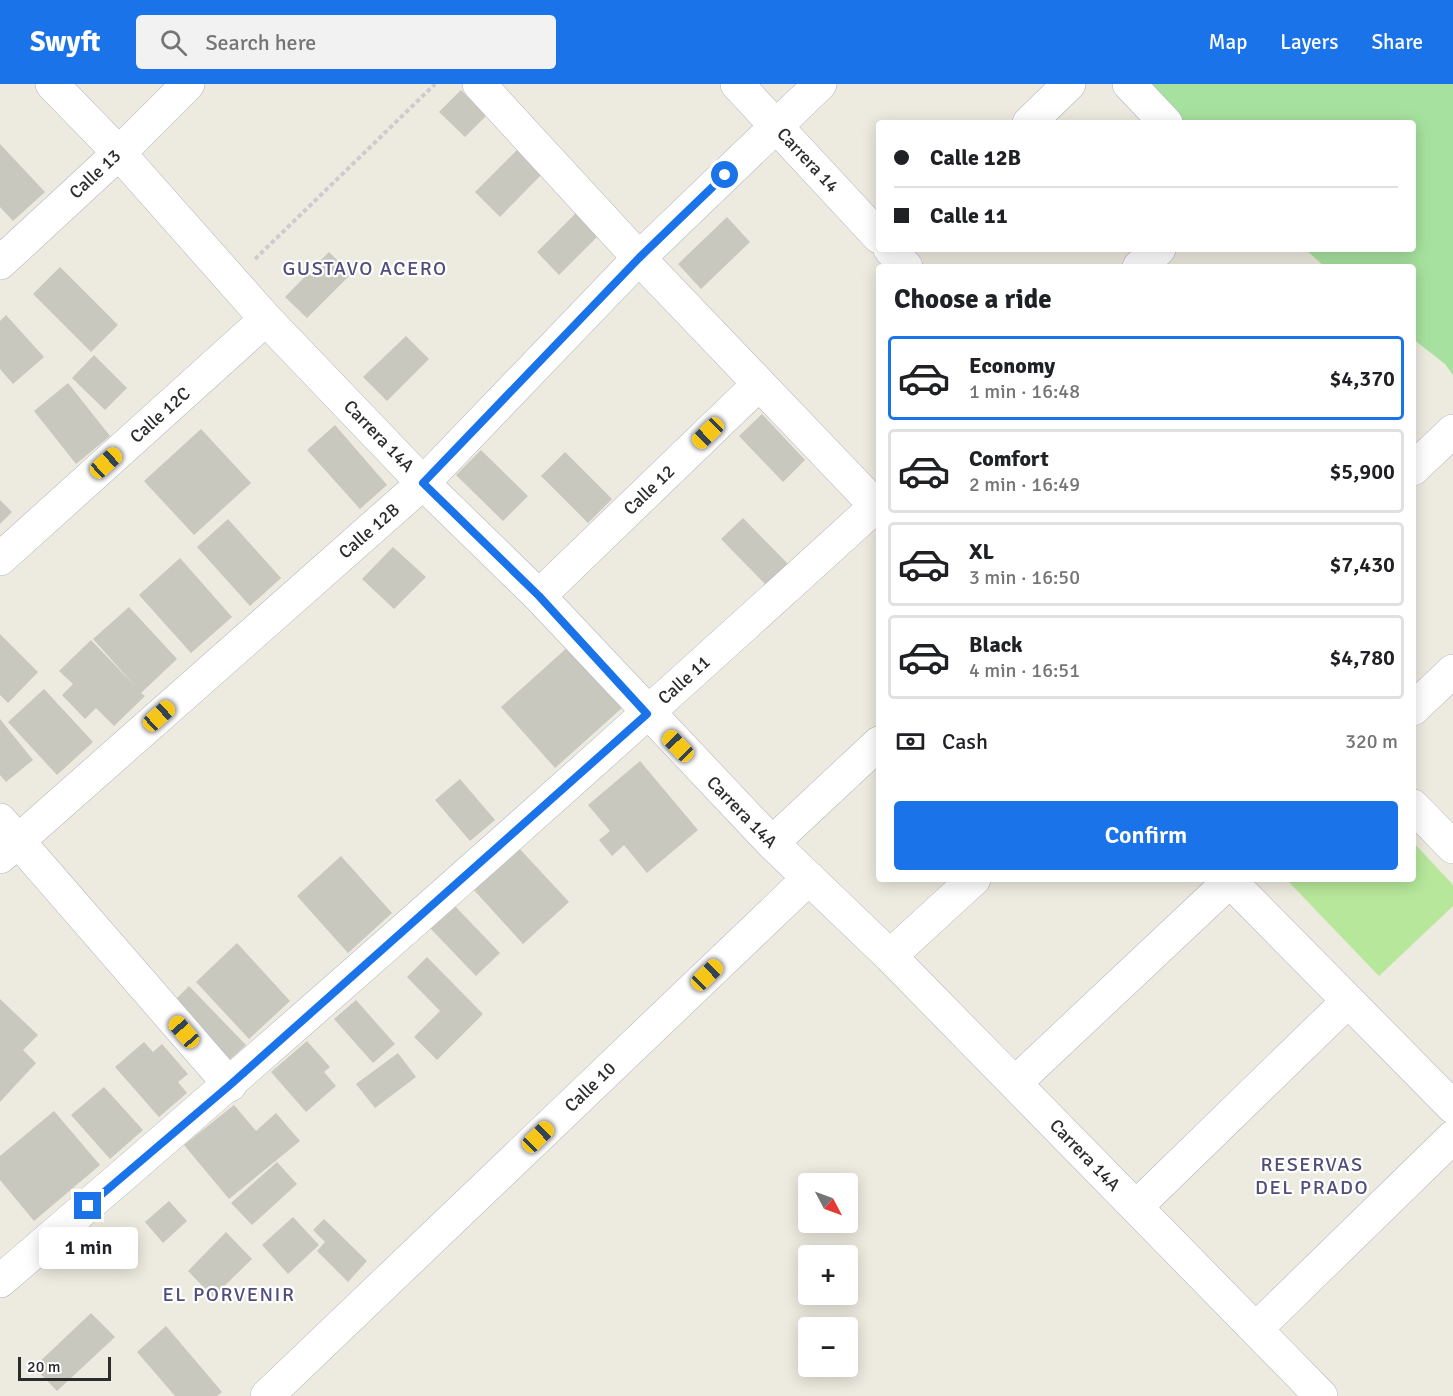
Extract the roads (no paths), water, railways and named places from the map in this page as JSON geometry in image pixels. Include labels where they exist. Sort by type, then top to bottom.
[{"type":"street","name":"Carrera 14A","points":[[52,84],[118,153],[266,319],[423,483],[539,596],[647,714],[772,843],[890,956],[1321,1396]]},
{"type":"street","name":"Calle 13","points":[[0,262],[118,153],[188,84]]},
{"type":"street","points":[[479,84],[639,258],[876,504]]},
{"type":"street","name":"Carrera 14","points":[[737,84],[876,232]]},
{"type":"street","name":"Calle 12B","points":[[6,839],[423,483],[639,258],[820,84]]},
{"type":"street","points":[[1032,120],[1069,84]]},
{"type":"street","points":[[1129,84],[1163,120]]},
{"type":"street","points":[[1143,264],[1156,252]]},
{"type":"street","name":"Calle 12C","points":[[0,559],[266,319]]},
{"type":"street","name":"Calle 12","points":[[539,596],[759,384]]},
{"type":"street","points":[[1416,466],[1453,431]]},
{"type":"street","name":"Calle 11","points":[[0,1281],[230,1085],[647,714],[876,506]]},
{"type":"street","points":[[1416,706],[1453,671]]},
{"type":"street","points":[[772,843],[876,746]]},
{"type":"street","points":[[1416,809],[1453,847]]},
{"type":"street","points":[[6,839],[230,1085]]},
{"type":"street","name":"Calle 10","points":[[267,1396],[809,878]]},
{"type":"street","points":[[890,956],[971,882]]},
{"type":"street","points":[[1015,1083],[1229,882]]},
{"type":"street","points":[[1233,882],[1453,1107]]},
{"type":"street","points":[[1136,1207],[1348,1001]]},
{"type":"street","points":[[1256,1329],[1453,1137]]},
{"type":"district","name":"GUSTAVO ACERO","points":[[365,268]]},
{"type":"district","name":"RESERVAS DEL PRADO","points":[[1312,1176]]},
{"type":"district","name":"EL PORVENIR","points":[[229,1294]]}]
